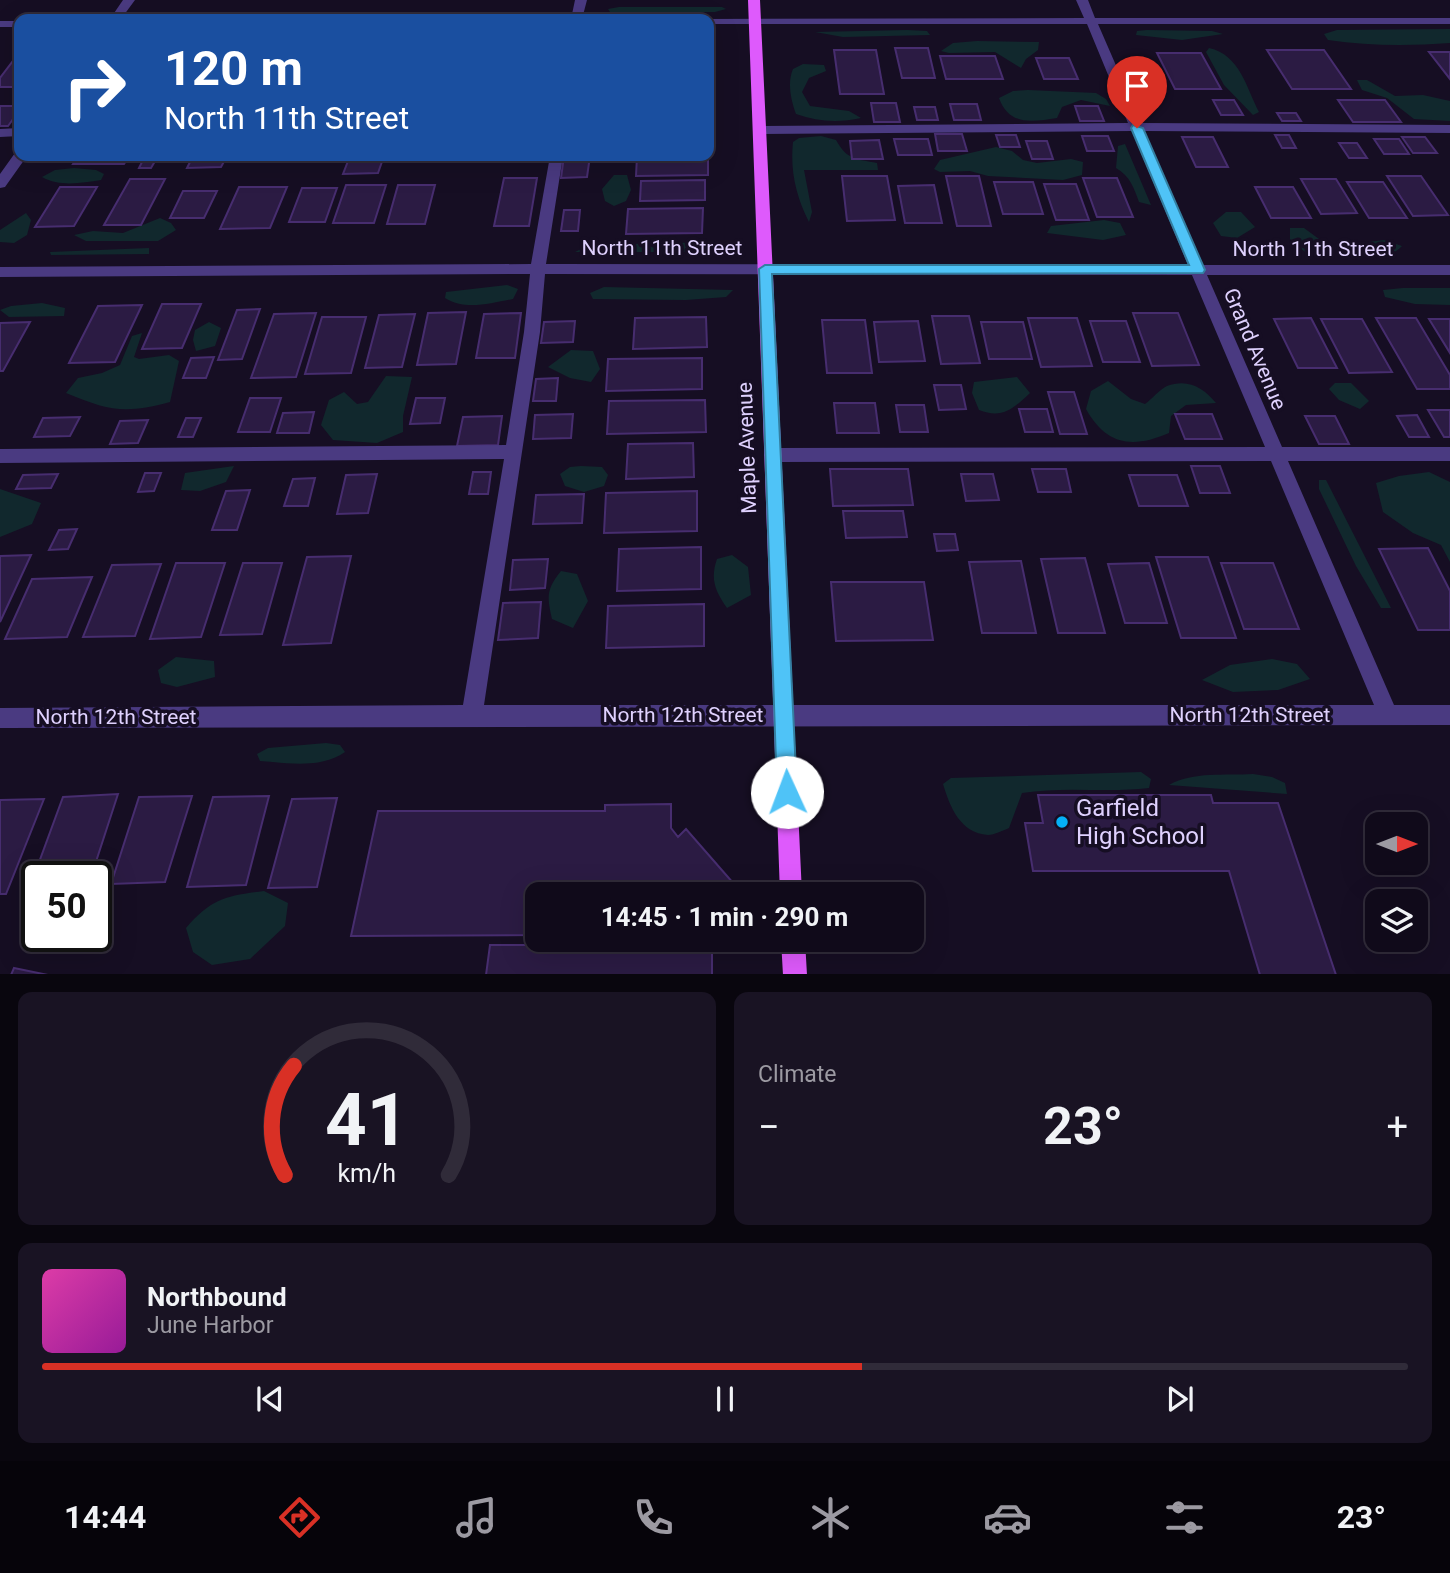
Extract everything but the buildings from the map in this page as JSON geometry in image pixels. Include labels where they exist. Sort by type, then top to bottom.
[{"type":"main road","name":"Maple Avenue","points":[[754,0],[791,882]]},
{"type":"main road","points":[[794,952],[795,974]]},
{"type":"street","name":"Grand Avenue","points":[[1082,0],[1388,715]]},
{"type":"street","points":[[714,21],[1450,21]]},
{"type":"street","points":[[760,131],[1450,129]]},
{"type":"street","points":[[0,184],[16,161]]},
{"type":"street","points":[[472,715],[555,161]]},
{"type":"street","name":"North 11th Street","points":[[0,272],[539,269],[1450,270]]},
{"type":"street","points":[[0,456],[512,452]]},
{"type":"street","points":[[773,455],[1450,454]]},
{"type":"street","name":"North 12th Street","points":[[0,718],[1450,715]]},
{"type":"green space","points":[[608,9],[726,9],[715,12],[610,12]]},
{"type":"green space","points":[[1450,29],[1450,43],[1419,45],[1343,42],[1328,40],[1324,34],[1337,30]]},
{"type":"green space","points":[[927,31],[930,35],[843,37],[815,32]]},
{"type":"green space","points":[[1137,31],[1212,31],[1223,34],[1182,40],[1136,35]]},
{"type":"green space","points":[[1039,42],[1038,50],[1026,59],[1021,68],[995,52],[941,51],[953,43]]},
{"type":"green space","points":[[1209,48],[1228,57],[1235,65],[1259,112],[1253,115],[1224,85],[1206,52]]},
{"type":"green space","points":[[803,64],[824,65],[826,71],[809,78],[802,92],[810,106],[849,111],[861,118],[828,121],[796,114],[790,80],[793,69]]},
{"type":"green space","points":[[1357,80],[1367,80],[1395,96],[1423,95],[1450,101],[1450,121],[1414,119],[1387,98],[1362,90]]},
{"type":"green space","points":[[1013,91],[1096,93],[1106,99],[1110,106],[1081,100],[1062,107],[1057,118],[1030,121],[1015,118],[1003,107],[999,98]]},
{"type":"green space","points":[[821,136],[836,140],[853,158],[877,163],[878,170],[804,170],[812,212],[809,222],[795,183],[793,142],[799,138]]},
{"type":"green space","points":[[1125,144],[1151,205],[1139,202],[1128,179],[1116,168],[1118,146]]},
{"type":"green space","points":[[996,147],[1012,151],[1023,160],[1037,163],[1071,159],[1083,162],[1082,175],[1063,180],[988,176],[970,171],[940,172],[934,169],[940,160]]},
{"type":"green space","points":[[55,170],[96,170],[104,174],[101,180],[71,183],[42,177]]},
{"type":"green space","points":[[614,175],[627,175],[631,190],[626,201],[614,206],[605,201],[602,189]]},
{"type":"green space","points":[[1226,212],[1241,212],[1255,227],[1237,238],[1221,236],[1213,223]]},
{"type":"green space","points":[[26,213],[31,220],[27,235],[14,243],[0,242],[0,230]]},
{"type":"green space","points":[[160,218],[171,223],[176,230],[158,241],[86,241],[74,235],[93,231],[123,233]]},
{"type":"green space","points":[[1104,220],[1120,223],[1126,235],[1103,240],[1047,233],[1051,226]]},
{"type":"green space","points":[[1290,228],[1304,228],[1319,239],[1318,252],[1305,252],[1290,239]]},
{"type":"green space","points":[[1384,240],[1402,246],[1389,254],[1374,255],[1344,245]]},
{"type":"green space","points":[[717,242],[725,249],[713,252],[575,252],[589,245]]},
{"type":"green space","points":[[149,248],[149,254],[51,255],[50,252]]},
{"type":"green space","points":[[507,285],[518,289],[513,299],[470,305],[445,298],[446,292]]},
{"type":"green space","points":[[604,287],[733,290],[726,297],[686,300],[593,299],[590,293]]},
{"type":"green space","points":[[1450,288],[1450,305],[1415,304],[1385,297],[1383,290]]},
{"type":"green space","points":[[42,303],[65,308],[64,316],[9,317],[0,310],[11,306]]},
{"type":"green space","points":[[209,322],[221,328],[215,346],[196,351],[193,340],[195,330]]},
{"type":"green space","points":[[142,333],[134,357],[139,359],[169,355],[179,361],[170,402],[141,408],[117,409],[94,404],[66,393],[78,378],[102,373],[120,365],[132,336]]},
{"type":"green space","points":[[571,350],[593,351],[600,369],[591,382],[570,378],[548,367]]},
{"type":"green space","points":[[386,376],[412,377],[403,416],[403,432],[377,443],[333,440],[321,425],[329,400],[344,392],[357,404],[368,402]]},
{"type":"green space","points":[[1017,377],[1030,393],[1024,399],[1001,413],[979,410],[972,393],[974,382]]},
{"type":"green space","points":[[1108,381],[1131,399],[1145,404],[1164,387],[1182,383],[1201,389],[1216,403],[1186,405],[1171,416],[1169,433],[1143,441],[1121,440],[1102,430],[1086,409],[1091,391]]},
{"type":"green space","points":[[1335,383],[1351,383],[1369,401],[1360,409],[1339,400],[1329,389]]},
{"type":"green space","points":[[234,466],[226,482],[200,491],[181,490],[185,473]]},
{"type":"green space","points":[[570,467],[602,467],[608,475],[604,486],[584,492],[565,486],[560,474]]},
{"type":"green space","points":[[1429,472],[1450,482],[1450,562],[1441,545],[1413,533],[1383,512],[1376,483],[1399,476]]},
{"type":"green space","points":[[1319,480],[1326,480],[1391,608],[1381,608],[1356,566],[1319,489]]},
{"type":"green space","points":[[0,489],[41,503],[32,524],[0,537]]},
{"type":"green space","points":[[732,555],[748,567],[751,595],[727,608],[719,596],[714,573],[717,559]]},
{"type":"green space","points":[[561,571],[577,574],[588,601],[573,628],[552,619],[550,611],[550,588]]},
{"type":"green space","points":[[176,657],[214,661],[215,677],[177,687],[161,683],[158,670]]},
{"type":"green space","points":[[1272,659],[1297,664],[1310,679],[1278,690],[1233,692],[1202,680],[1230,665]]},
{"type":"green space","points":[[326,743],[340,745],[345,752],[325,761],[304,764],[260,761],[257,754],[268,748]]},
{"type":"green space","points":[[1141,772],[1151,779],[1149,788],[1022,793],[1009,828],[988,835],[978,833],[963,824],[953,810],[943,784],[951,778]]},
{"type":"green space","points":[[1253,774],[1272,777],[1285,783],[1287,794],[1169,785],[1199,776]]},
{"type":"green space","points":[[264,891],[288,903],[285,926],[250,959],[212,965],[193,952],[186,928],[204,910],[229,897]]},
{"type":"place","name":"Garfield High School","points":[[1062,822]]},
{"type":"route","points":[[787,792],[765,269],[1198,270],[1137,128]]}]
